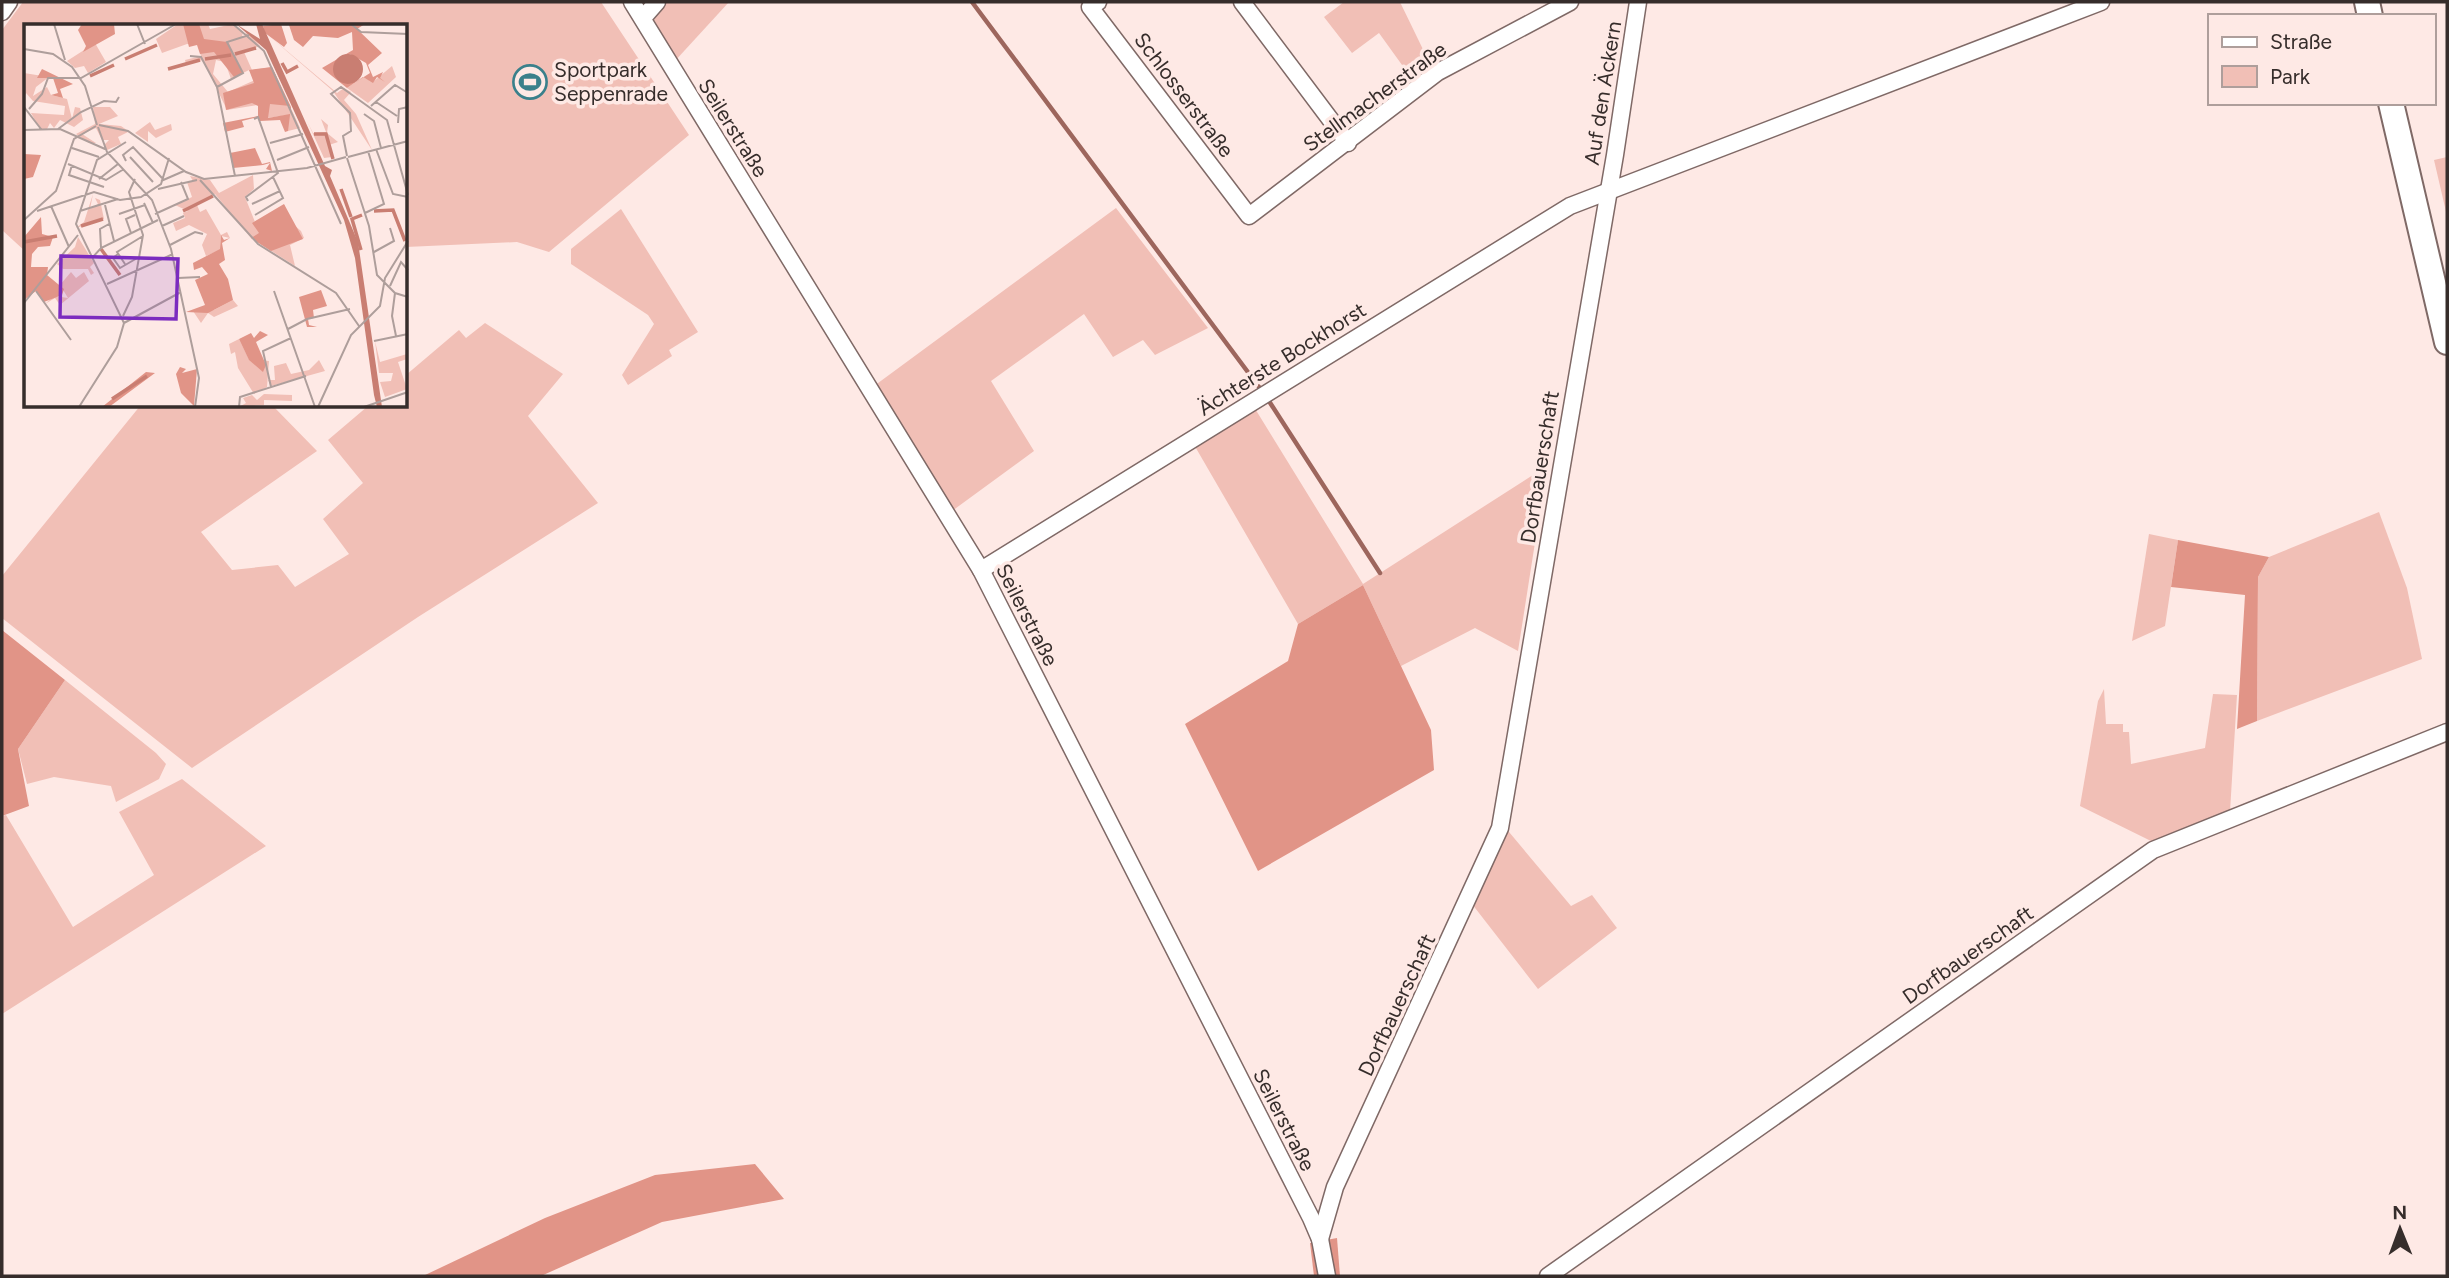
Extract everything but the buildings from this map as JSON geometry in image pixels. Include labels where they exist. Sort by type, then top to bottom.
[{"type":"main road","points":[[2391,105],[2447,342]]},
{"type":"street","points":[[2,12],[9,2]]},
{"type":"street","name":"Seilerstraße","points":[[632,2],[981,570],[1300,1197],[1320,1239],[1327,1276]]},
{"type":"street","points":[[643,18],[657,2]]},
{"type":"street","name":"Schlosserstraße","points":[[1098,2],[1090,7],[1249,216]]},
{"type":"street","points":[[1242,2],[1348,143]]},
{"type":"street","name":"Stellmacherstraße","points":[[1249,216],[1438,72],[1570,2]]},
{"type":"street","name":"Auf den Äckern","points":[[1609,190],[1637,2]]},
{"type":"street","points":[[1609,190],[1676,168],[2101,2]]},
{"type":"street","name":"Ächterste Bockhorst","points":[[981,570],[1570,206],[1609,190]]},
{"type":"street","name":"Dorfbauerschaft","points":[[1320,1239],[1335,1187],[1500,828],[1609,190]]},
{"type":"street","name":"Dorfbauerschaft","points":[[1548,1276],[2153,850],[2447,732]]},
{"type":"street","points":[[1300,1197],[1318,1196],[1335,1187]]},
{"type":"green space","name":"Sportpark Seppenrade","points":[[23,2],[601,2],[689,135],[549,252],[517,242],[408,247],[408,24],[24,24],[24,250],[2,230],[2,30]]},
{"type":"green space","points":[[664,2],[729,2],[674,62],[652,23]]},
{"type":"green space","points":[[1344,2],[1400,2],[1433,70],[1415,83],[1379,33],[1352,53],[1324,17]]},
{"type":"green space","points":[[2447,157],[2447,216],[2434,160]]},
{"type":"green space","points":[[1116,208],[1208,328],[1155,355],[1143,340],[1113,357],[1084,314],[991,381],[1034,451],[952,511],[874,386]]},
{"type":"green space","points":[[621,209],[698,332],[669,350],[672,356],[628,385],[622,375],[654,324],[648,315],[571,264],[571,249]]},
{"type":"green space","points":[[485,323],[563,374],[528,416],[598,503],[418,617],[192,768],[2,618],[2,576],[138,408],[275,408],[317,451],[201,532],[232,570],[278,565],[295,587],[349,554],[323,519],[363,483],[328,440],[366,408],[408,408],[408,373],[459,330],[466,338]]},
{"type":"green space","points":[[1254,407],[1363,584],[1547,466],[1518,651],[1475,628],[1401,666],[1363,585],[1298,624],[1193,443]]},
{"type":"green space","points":[[2379,512],[2407,588],[2422,659],[2257,721],[2258,577],[2269,557]]},
{"type":"green space","points":[[2149,534],[2178,540],[2165,626],[2132,641]]},
{"type":"green space","points":[[65,680],[156,753],[166,764],[159,779],[116,802],[111,786],[54,777],[27,784],[18,749]]},
{"type":"green space","points":[[2104,689],[2106,724],[2123,724],[2123,732],[2129,732],[2131,764],[2205,748],[2213,694],[2237,695],[2230,812],[2153,846],[2151,841],[2080,806],[2098,701]]},
{"type":"green space","points":[[182,779],[266,846],[2,1014],[2,816],[6,815],[73,927],[154,875],[119,812]]},
{"type":"green space","points":[[1504,826],[1571,906],[1592,895],[1617,928],[1538,989],[1472,904]]},
{"type":"shaded area","points":[[2178,540],[2269,557],[2258,577],[2257,721],[2237,729],[2245,595],[2171,587]]},
{"type":"shaded area","points":[[1363,585],[1431,730],[1434,770],[1258,871],[1185,724],[1288,661],[1298,624]]},
{"type":"shaded area","points":[[2,630],[65,680],[18,749],[29,806],[2,816]]},
{"type":"shaded area","points":[[755,1164],[784,1199],[662,1222],[541,1276],[423,1276],[545,1218],[655,1175]]},
{"type":"shaded area","points":[[1337,1238],[1340,1276],[1314,1276],[1310,1243]]},
{"type":"waterway","points":[[972,2],[1262,391]]},
{"type":"waterway","points":[[1267,398],[1380,573]]},
{"type":"place","name":"Sportpark Seppenrade","points":[[530,82]]}]
